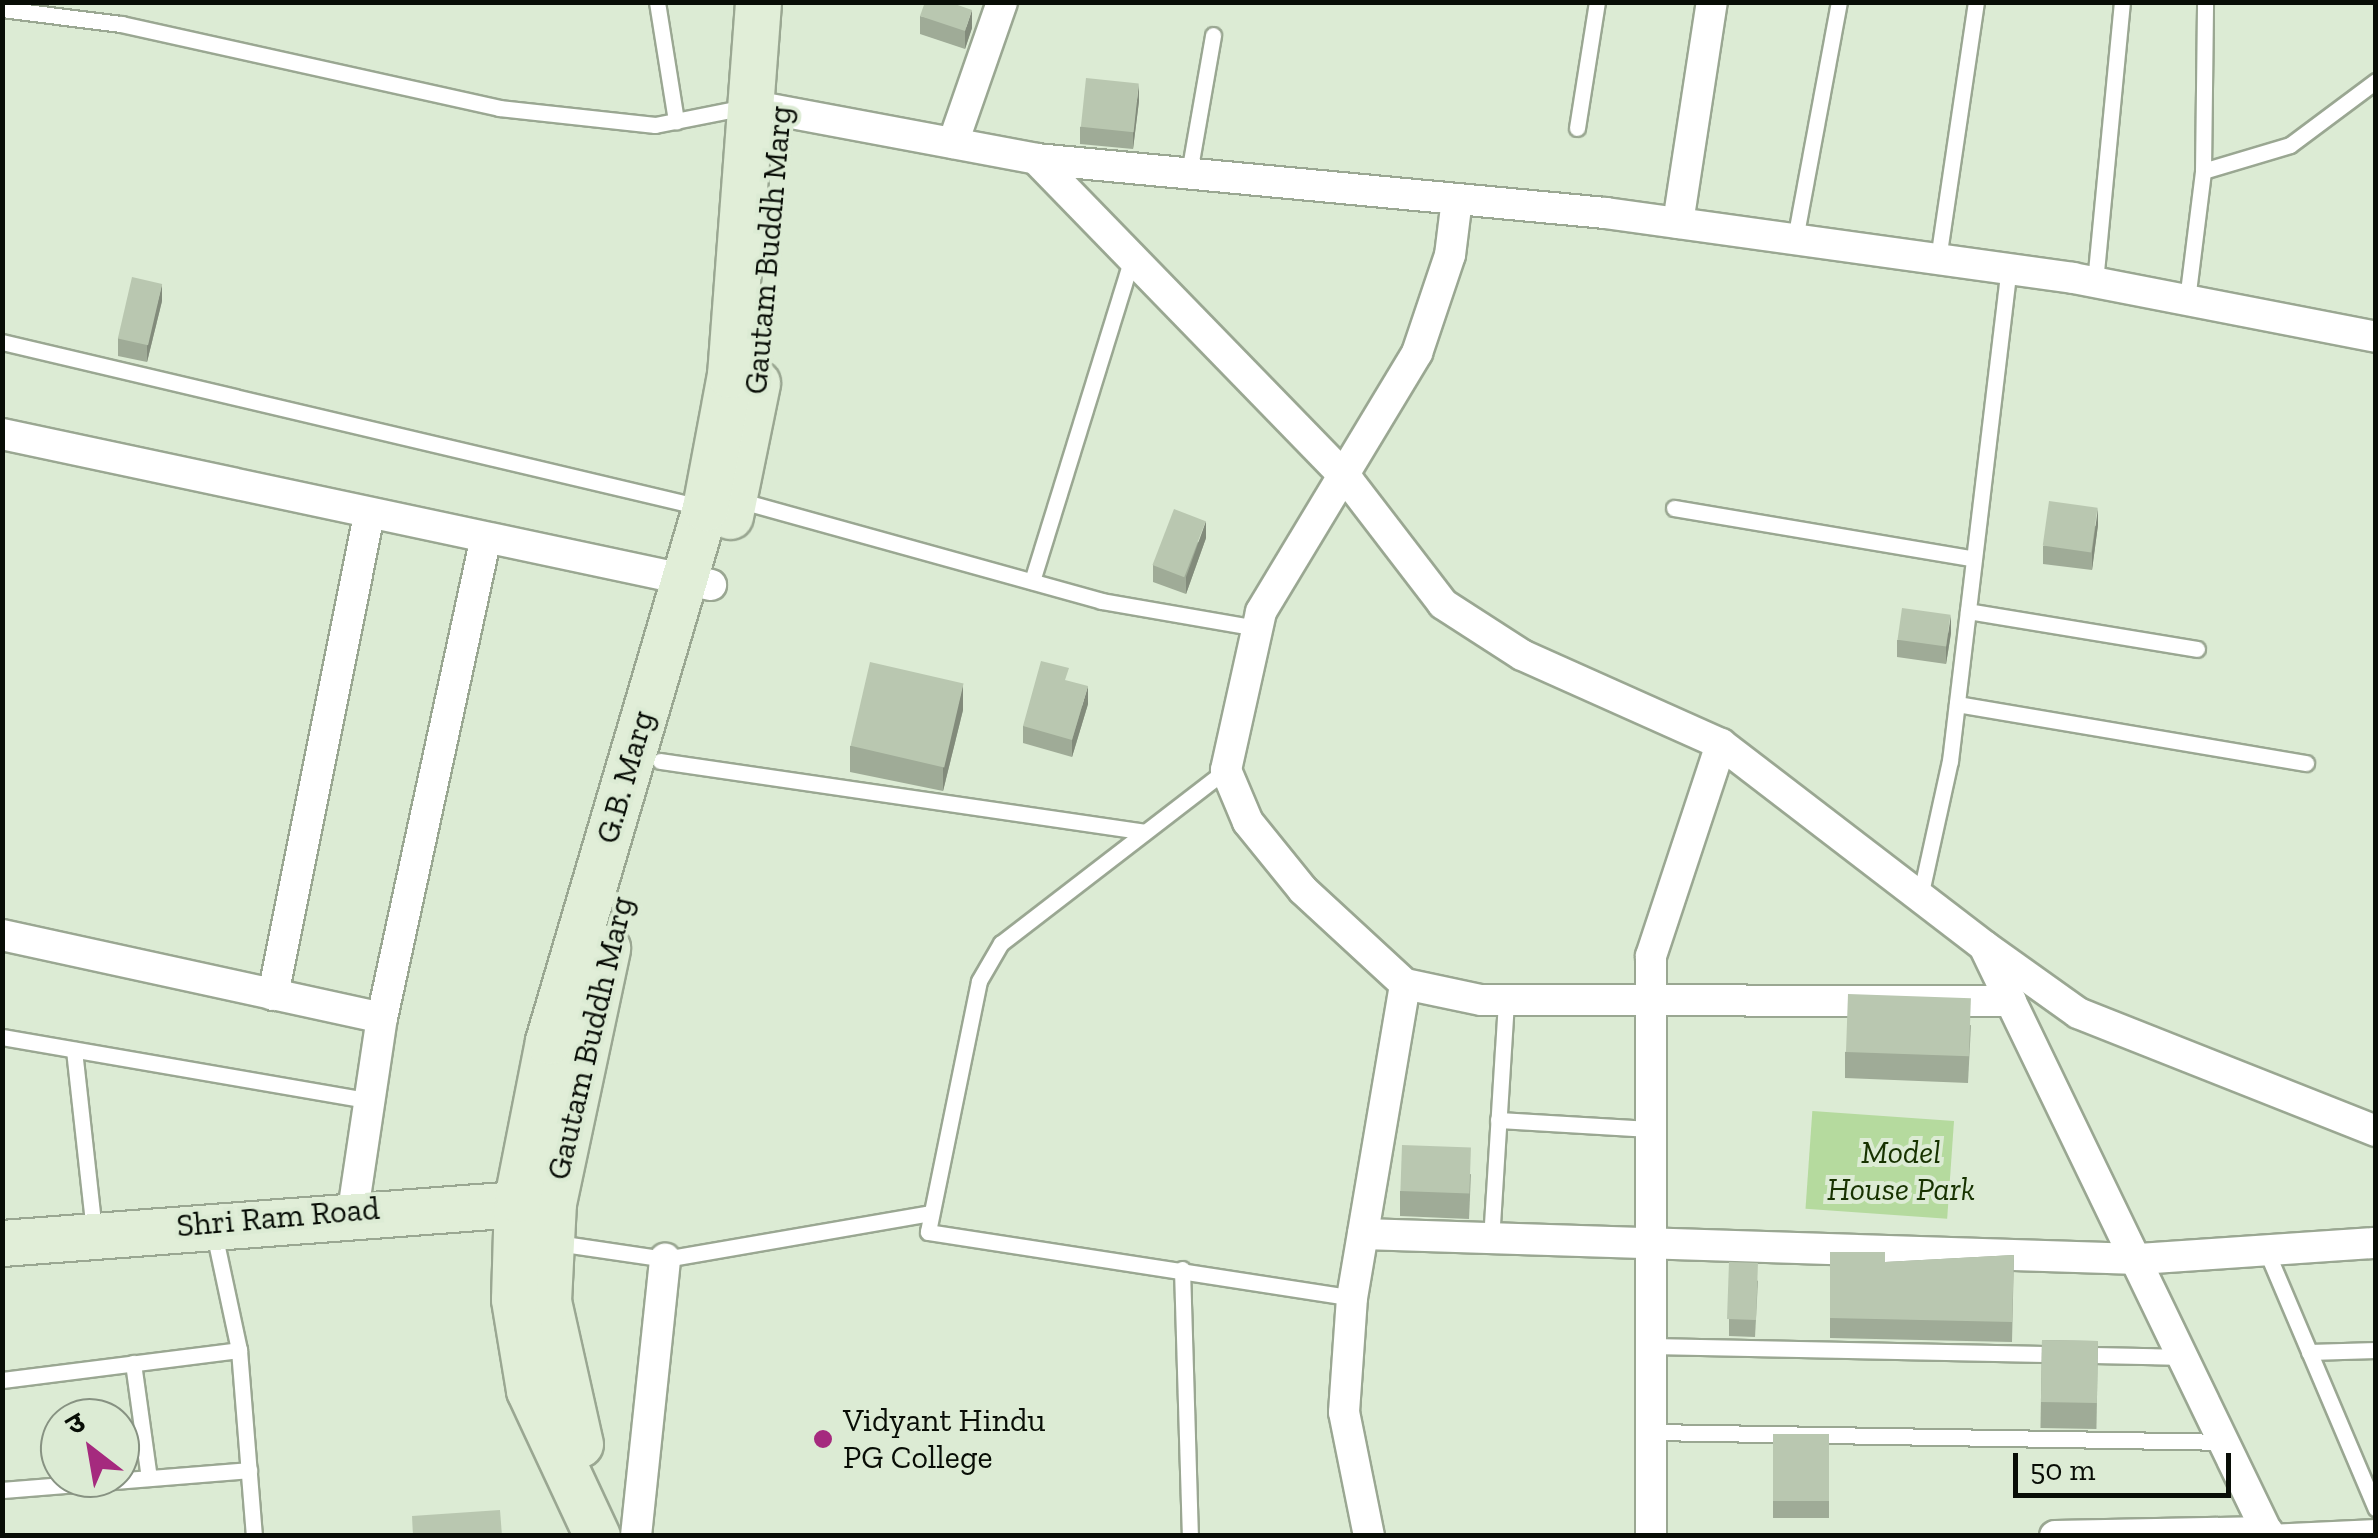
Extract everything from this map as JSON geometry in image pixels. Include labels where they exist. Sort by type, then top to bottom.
[{"type":"street","name":"G.B. Marg","points":[[597,1536],[529,1390],[514,1298],[541,1214],[548,1041],[720,503],[730,375],[768,108],[758,2]]},
{"type":"street","name":"Gautam Buddh Marg","points":[[768,108],[786,2]]},
{"type":"street","points":[[953,143],[1002,2]]},
{"type":"street","points":[[1678,223],[1712,2]]},
{"type":"street","points":[[768,108],[1036,159],[1678,223],[2009,269],[2376,337]]},
{"type":"street","points":[[1036,159],[1348,480],[1443,604],[1522,655],[1721,744],[1984,946],[2078,1013],[2376,1131]]},
{"type":"street","points":[[1457,199],[1450,256],[1418,353],[1348,480],[1258,628],[1226,770],[1248,822],[1303,890],[1405,984],[1506,999],[2011,1001]]},
{"type":"street","points":[[2,434],[697,582]]},
{"type":"street","points":[[273,996],[369,515]]},
{"type":"street","points":[[353,1210],[382,1018],[486,539]]},
{"type":"street","name":"Gautam Buddh Marg","points":[[628,1536],[596,1486],[563,1397],[548,1301],[541,1214],[592,999],[660,761],[697,582]]},
{"type":"street","points":[[1651,1536],[1651,956],[1721,744]]},
{"type":"street","points":[[2,936],[382,1018]]},
{"type":"street","points":[[1984,946],[2230,1442],[2269,1534],[2055,1536]]},
{"type":"street","points":[[1369,1536],[1344,1412],[1352,1298],[1405,984]]},
{"type":"street","name":"Shri Ram Road","points":[[2,1242],[353,1210],[541,1214]]},
{"type":"street","points":[[1362,1234],[2139,1259],[2376,1243]]},
{"type":"street","points":[[636,1536],[665,1259]]},
{"type":"lane","points":[[657,2],[676,121]]},
{"type":"lane","points":[[1577,128],[1597,2]]},
{"type":"lane","points":[[1795,239],[1839,2]]},
{"type":"lane","points":[[1938,259],[1976,2]]},
{"type":"lane","points":[[2094,282],[2122,2]]},
{"type":"lane","points":[[2187,300],[2203,170],[2205,2]]},
{"type":"lane","points":[[2,9],[121,24],[499,108],[676,121],[768,108]]},
{"type":"lane","points":[[1189,173],[1213,35]]},
{"type":"lane","points":[[2203,170],[2290,145],[2376,81]]},
{"type":"lane","points":[[1032,581],[1132,258]]},
{"type":"lane","points":[[1920,897],[1957,704],[2009,269]]},
{"type":"lane","points":[[2,342],[720,503],[1032,581],[1258,628]]},
{"type":"lane","points":[[1674,508],[1974,559]]},
{"type":"lane","points":[[1968,612],[2197,649]]},
{"type":"lane","points":[[1957,704],[2306,763]]},
{"type":"lane","points":[[660,761],[1145,832]]},
{"type":"lane","points":[[1226,770],[1002,943],[980,981],[928,1232],[1352,1298]]},
{"type":"lane","points":[[1491,1240],[1506,999]]},
{"type":"lane","points":[[2,1037],[371,1101]]},
{"type":"lane","points":[[74,1050],[94,1231]]},
{"type":"lane","points":[[1498,1120],[1651,1129]]},
{"type":"lane","points":[[541,1214],[665,1259],[930,1213]]},
{"type":"lane","points":[[212,1223],[240,1350],[254,1536]]},
{"type":"lane","points":[[2266,1250],[2376,1509]]},
{"type":"lane","points":[[1182,1270],[1190,1536]]},
{"type":"lane","points":[[1650,1346],[2188,1356]]},
{"type":"lane","points":[[2,1380],[240,1350]]},
{"type":"lane","points":[[2309,1352],[2376,1350]]},
{"type":"lane","points":[[134,1363],[149,1478]]},
{"type":"lane","points":[[1651,1432],[2230,1442]]},
{"type":"lane","points":[[2,1490],[249,1470]]},
{"type":"lane","points":[[2269,1534],[2376,1528]]},
{"type":"green space","name":"Model House Park","points":[[1812,1111],[1954,1121],[1947,1219],[1806,1209]]},
{"type":"building","points":[[925,2],[949,2],[972,10],[965,31],[920,16]]},
{"type":"building","points":[[1086,78],[1139,84],[1134,132],[1081,127]]},
{"type":"building","points":[[132,277],[162,284],[148,345],[118,338]]},
{"type":"building","points":[[2049,501],[2098,508],[2091,552],[2043,546]]},
{"type":"building","points":[[1174,509],[1206,521],[1184,577],[1152,565]]},
{"type":"building","points":[[1902,608],[1951,615],[1946,647],[1898,640]]},
{"type":"building","points":[[1041,661],[1069,668],[1065,680],[1088,686],[1072,740],[1023,726]]},
{"type":"building","points":[[870,662],[964,684],[944,767],[851,746]]},
{"type":"building","points":[[1848,994],[1971,998],[1969,1056],[1846,1052]]},
{"type":"building","points":[[1402,1145],[1471,1147],[1469,1193],[1400,1191]]},
{"type":"building","points":[[1830,1252],[1885,1252],[1885,1262],[2014,1255],[2012,1322],[1830,1318]]},
{"type":"building","points":[[1729,1262],[1758,1263],[1756,1320],[1727,1319]]},
{"type":"building","points":[[2042,1340],[2098,1341],[2097,1403],[2041,1402]]},
{"type":"building","points":[[1773,1434],[1829,1434],[1829,1501],[1773,1501]]},
{"type":"building","points":[[500,1510],[502,1536],[413,1536],[412,1516]]},
{"type":"place","name":"Vidyant Hindu PG College","points":[[823,1439]]}]
